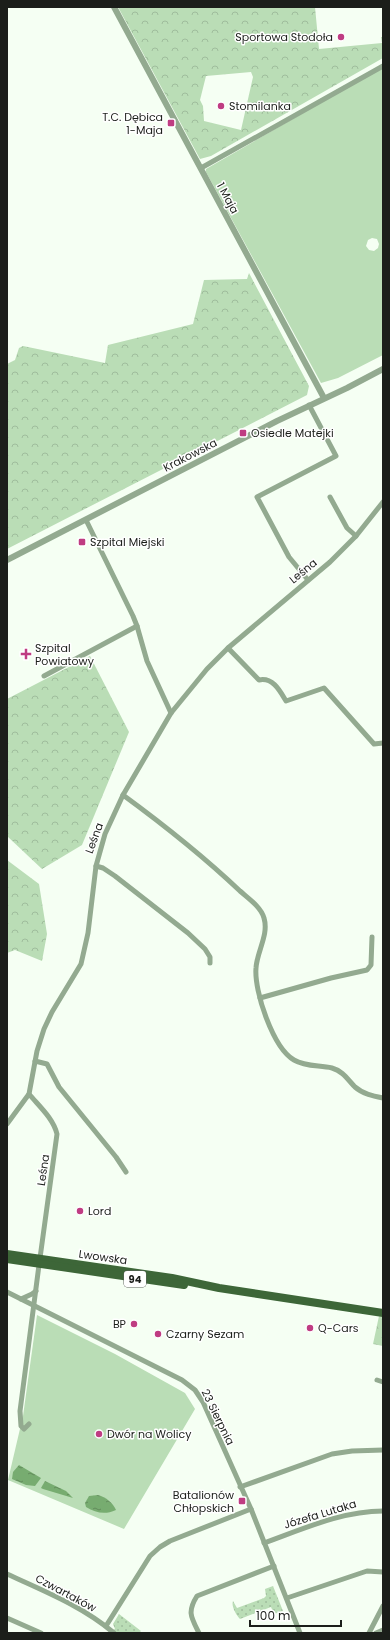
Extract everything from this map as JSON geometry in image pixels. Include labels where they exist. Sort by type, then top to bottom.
[{"type":"main road","name":"Lwowska","points":[[7,1254],[40,1261]]},
{"type":"main road","name":"Lwowska","points":[[7,1259],[40,1261],[172,1278],[219,1288],[383,1313]]},
{"type":"street","name":"1 Maja","points":[[114,7],[324,398]]},
{"type":"street","points":[[201,168],[383,66]]},
{"type":"street","name":"Krakowska","points":[[7,560],[309,405],[347,388],[383,369]]},
{"type":"street","points":[[308,580],[289,557],[257,497],[336,456],[309,405]]},
{"type":"street","points":[[330,497],[347,528],[356,536]]},
{"type":"street","name":"Leśna","points":[[7,1124],[29,1094],[39,1043],[48,1019],[73,978],[82,959],[88,933],[96,866],[105,834],[123,795],[171,713],[207,669],[228,648],[330,562],[356,536],[382,505]]},
{"type":"street","points":[[86,520],[137,626],[147,661],[171,713]]},
{"type":"street","points":[[44,676],[137,626]]},
{"type":"street","points":[[228,648],[259,680],[268,680],[274,684],[286,701],[324,688],[374,744],[383,743]]},
{"type":"street","points":[[123,795],[166,826],[229,880],[257,906],[264,917],[265,933],[256,967],[256,987],[278,1044],[288,1056],[304,1064],[337,1070],[346,1076],[363,1092],[383,1098]]},
{"type":"street","points":[[96,866],[103,868],[115,876],[188,933],[205,949],[210,957],[210,963]]},
{"type":"street","points":[[260,998],[331,978],[367,970],[371,966],[372,938]]},
{"type":"street","points":[[35,1061],[47,1064],[59,1087],[116,1157],[126,1172]]},
{"type":"street","name":"Leśna","points":[[29,1094],[54,1125],[57,1134],[20,1410],[21,1426],[24,1429],[29,1424]]},
{"type":"street","points":[[21,1299],[36,1291]]},
{"type":"street","name":"23 Sierpnia","points":[[7,1292],[189,1384],[195,1390],[203,1402],[250,1509],[300,1633]]},
{"type":"street","points":[[377,1380],[383,1382]]},
{"type":"street","points":[[240,1486],[332,1454],[352,1451],[383,1450]]},
{"type":"street","points":[[106,1626],[150,1556],[160,1547],[170,1541],[250,1509]]},
{"type":"street","name":"Józefa Lutaka","points":[[264,1543],[336,1518],[367,1511],[383,1512]]},
{"type":"street","points":[[199,1633],[190,1615],[191,1605],[197,1596],[274,1566]]},
{"type":"street","points":[[286,1598],[367,1571],[383,1572]]},
{"type":"street","name":"Czwartaków","points":[[7,1574],[65,1601],[106,1626],[114,1633]]},
{"type":"street","points":[[369,1633],[383,1606]]},
{"type":"street","points":[[7,1618],[41,1633]]},
{"type":"street","points":[[376,1633],[383,1630]]},
{"type":"green space","points":[[118,7],[315,7],[319,49],[382,43],[381,37],[383,37],[383,58],[211,156],[200,159]],"holes":[[[251,72],[253,77],[241,130],[204,121],[203,106],[200,100],[206,76]]]},
{"type":"green space","points":[[383,67],[383,355],[338,378],[321,383],[206,172],[206,169]],"holes":[[[372,238],[377,239],[379,244],[378,248],[374,251],[369,250],[366,246],[368,240]]]},
{"type":"green space","points":[[249,273],[309,386],[307,395],[7,549],[7,364],[15,360],[19,348],[23,346],[105,363],[108,345],[193,324],[204,280],[247,279]]},
{"type":"green space","points":[[90,656],[129,732],[82,845],[42,869],[7,836],[7,699]]},
{"type":"green space","points":[[7,860],[39,884],[47,934],[42,961],[15,950],[7,953]]},
{"type":"green space","points":[[37,1315],[115,1354],[185,1393],[195,1409],[124,1529],[8,1480],[23,1416]]},
{"type":"green space","points":[[379,1316],[383,1317],[383,1346],[373,1344]]},
{"type":"green space","points":[[273,1586],[283,1611],[274,1614],[271,1607],[240,1619],[234,1610],[233,1601],[237,1608],[264,1598],[266,1596],[265,1589]]},
{"type":"green space","points":[[119,1614],[141,1631],[139,1633],[117,1633],[113,1630],[115,1629],[113,1624]]},
{"type":"water","points":[[19,1465],[41,1478],[35,1486],[26,1485],[12,1479],[13,1472]]},
{"type":"water","points":[[45,1481],[66,1491],[73,1498],[41,1488]]},
{"type":"water","points":[[98,1495],[109,1501],[116,1510],[101,1513],[86,1507],[85,1503],[89,1496]]},
{"type":"place","name":"Sportowa Stodoła","points":[[341,37]]},
{"type":"place","name":"Stomilanka","points":[[221,106]]},
{"type":"place","name":"T.C. Dębica 1-Maja","points":[[171,123]]},
{"type":"place","name":"Osiedle Matejki","points":[[243,433]]},
{"type":"place","name":"Szpital Miejski","points":[[82,542]]},
{"type":"place","name":"Szpital Powiatowy","points":[[26,654]]},
{"type":"place","name":"Lord","points":[[80,1211]]},
{"type":"place","name":"BP","points":[[134,1324]]},
{"type":"place","name":"Q-Cars","points":[[310,1328]]},
{"type":"place","name":"Czarny Sezam","points":[[158,1334]]},
{"type":"place","name":"Dwór na Wolicy","points":[[99,1434]]},
{"type":"place","name":"Batalionów Chłopskich","points":[[242,1501]]}]
